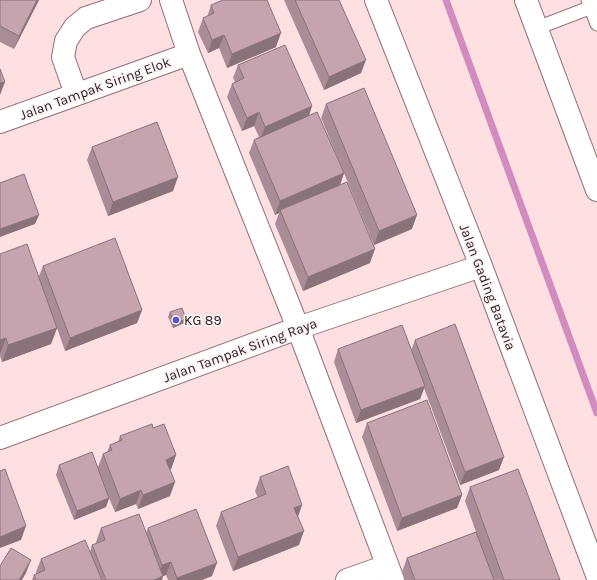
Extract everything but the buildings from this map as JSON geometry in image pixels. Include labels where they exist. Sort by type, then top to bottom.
[{"type":"street","points":[[76,94],[63,57],[66,41],[72,32],[86,18],[140,0]]},
{"type":"street","points":[[171,0],[190,54],[298,328],[390,573],[347,580]]},
{"type":"street","name":"Jalan Gading Batavia","points":[[376,0],[481,266],[597,575]]},
{"type":"street","points":[[526,0],[597,190]]},
{"type":"street","name":"Jalan Tampak Siring Elok","points":[[0,122],[190,54]]},
{"type":"street","name":"Jalan Tampak Siring Raya","points":[[0,438],[298,328],[481,266]]},
{"type":"lane","points":[[537,28],[592,4],[597,24]]},
{"type":"waterway","points":[[446,0],[597,413]]},
{"type":"place","name":"KG 89","points":[[176,320]]}]
